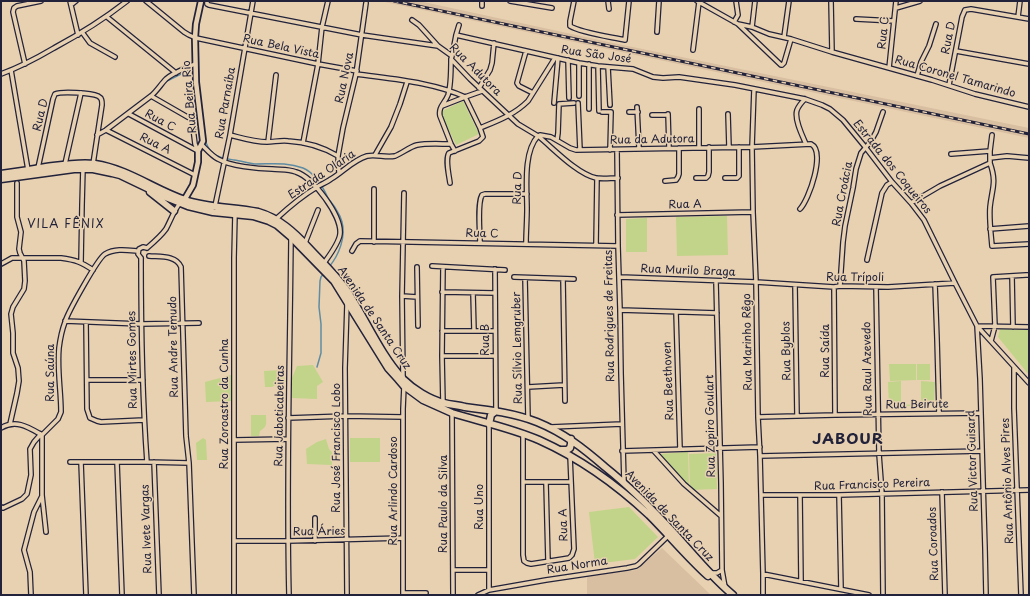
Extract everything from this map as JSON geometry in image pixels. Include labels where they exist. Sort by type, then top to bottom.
[{"type":"main road","name":"Avenida de Santa Cruz","points":[[1,174],[65,164],[93,164],[118,170],[182,202],[253,211],[276,219],[293,232],[324,266],[388,368],[404,386],[423,400],[452,413],[523,433],[570,456],[617,488],[669,535],[705,574],[733,595]]},
{"type":"main road","name":"Avenida de Santa Cruz","points":[[1,179],[74,168],[101,170],[128,179],[200,210],[253,216],[269,221],[291,237],[324,266]]},
{"type":"main road","points":[[142,186],[174,211]]},
{"type":"main road","name":"Avenida de Santa Cruz","points":[[330,274],[344,287],[385,355],[403,379],[418,390],[443,403],[496,411],[528,418],[571,439],[624,482],[654,512],[727,592]]},
{"type":"main road","points":[[489,424],[491,415],[496,411]]},
{"type":"main road","points":[[558,450],[568,450],[571,446],[571,439]]},
{"type":"street","points":[[25,64],[13,12],[14,8],[41,1]]},
{"type":"street","points":[[76,1],[70,3],[80,33],[90,43],[115,58]]},
{"type":"street","points":[[1,74],[25,64],[80,33],[106,17],[127,1]]},
{"type":"street","points":[[146,1],[184,32],[195,38]]},
{"type":"street","name":"Rua Beira Rio","points":[[200,1],[196,24],[195,64],[202,145],[217,159],[225,159],[253,168],[298,172],[317,187],[334,211],[340,231],[337,244],[324,266]]},
{"type":"street","points":[[207,1],[207,4],[209,5],[322,27],[438,46]]},
{"type":"street","name":"Rua Parnaíba","points":[[215,207],[230,135],[253,1]]},
{"type":"street","points":[[303,142],[318,64],[322,27],[328,1]]},
{"type":"street","points":[[482,1],[482,6]]},
{"type":"street","points":[[510,1],[552,8]]},
{"type":"street","points":[[574,1],[570,16],[570,25],[573,28],[626,40],[629,1]]},
{"type":"street","points":[[608,1],[609,9]]},
{"type":"street","points":[[657,32],[659,1]]},
{"type":"street","points":[[736,1],[738,14],[736,23]]},
{"type":"street","points":[[752,27],[755,1]]},
{"type":"street","points":[[784,38],[789,1]]},
{"type":"street","points":[[831,1],[832,52]]},
{"type":"street","name":"Rua C","points":[[889,68],[896,1]]},
{"type":"street","points":[[896,8],[920,1]]},
{"type":"street","points":[[1018,17],[1020,1]]},
{"type":"street","points":[[694,50],[698,2],[705,3],[736,23],[779,64],[782,65],[785,60],[791,39]]},
{"type":"street","name":"Rua Nova","points":[[339,173],[338,156],[356,72],[366,3]]},
{"type":"street","name":"Rua D","points":[[949,85],[962,17],[965,10],[971,9],[1029,19]]},
{"type":"street","points":[[106,17],[176,73]]},
{"type":"street","points":[[856,19],[894,21]]},
{"type":"street","name":"Rua Adutora","points":[[412,20],[419,24],[438,46],[452,57],[470,79],[509,116]]},
{"type":"street","name":"Rua Coronel Tamarindo","points":[[736,23],[752,27],[769,34],[949,85],[975,94],[1029,107]]},
{"type":"street","points":[[455,151],[439,111],[449,91],[452,57],[459,24]]},
{"type":"street","points":[[917,76],[936,24]]},
{"type":"street","name":"Rua São José","points":[[456,35],[579,63],[633,69],[653,77],[690,78],[805,99]]},
{"type":"street","name":"Rua Bela Vista","points":[[195,38],[356,72],[433,86],[465,96]]},
{"type":"street","points":[[441,107],[481,90],[492,63],[494,44]]},
{"type":"street","points":[[526,51],[516,83],[533,93]]},
{"type":"street","points":[[956,51],[1029,64]]},
{"type":"street","points":[[480,128],[509,116],[528,102],[556,58]]},
{"type":"street","points":[[554,103],[556,58]]},
{"type":"street","points":[[568,60],[569,98]]},
{"type":"street","points":[[579,63],[579,96]]},
{"type":"street","points":[[93,164],[97,135],[106,130],[151,96],[157,91],[165,80],[195,64]]},
{"type":"street","points":[[588,64],[589,110]]},
{"type":"street","points":[[598,66],[601,111],[611,112],[610,150]]},
{"type":"street","points":[[608,67],[610,105]]},
{"type":"street","points":[[10,70],[28,170]]},
{"type":"street","points":[[268,142],[276,75]]},
{"type":"street","points":[[375,156],[391,126],[407,82]]},
{"type":"street","name":"Rua Marinho Rêgo","points":[[754,89],[752,147],[753,212],[763,595]]},
{"type":"street","name":"Rua D","points":[[38,168],[54,96],[58,93],[82,93],[99,96],[102,100],[102,105],[97,135]]},
{"type":"street","points":[[65,164],[82,93]]},
{"type":"street","points":[[147,248],[150,251],[149,256],[146,258],[141,258],[138,254],[139,249],[143,247],[147,248],[162,234],[174,211],[186,197],[193,185],[198,162],[198,151],[195,144],[192,120],[151,96]]},
{"type":"street","points":[[450,183],[447,156],[449,153],[481,139],[483,136],[465,96]]},
{"type":"street","points":[[800,209],[804,205],[813,181],[816,164],[815,148],[813,144],[806,144],[801,133],[797,115],[798,108],[805,99]]},
{"type":"street","name":"Estrada dos Coqueiros","points":[[805,99],[822,104],[843,120],[892,182],[911,203],[924,220],[977,326],[1029,383]]},
{"type":"street","points":[[557,140],[559,104],[574,102]]},
{"type":"street","points":[[578,104],[580,150]]},
{"type":"street","points":[[637,107],[639,148]]},
{"type":"street","points":[[699,109],[699,148]]},
{"type":"street","points":[[629,112],[638,112]]},
{"type":"street","name":"Rua Croácia","points":[[840,286],[843,242],[856,169],[861,153],[876,132],[883,112]]},
{"type":"street","name":"Rua C","points":[[128,114],[198,151]]},
{"type":"street","points":[[652,115],[668,114],[669,148]]},
{"type":"street","points":[[728,114],[729,147]]},
{"type":"street","name":"Rua da Adutora","points":[[509,116],[518,124],[538,136],[546,135],[576,150],[752,147],[806,144]]},
{"type":"street","name":"Rua A","points":[[106,130],[195,174]]},
{"type":"street","points":[[230,135],[250,140],[268,142],[303,142],[324,148],[338,156]]},
{"type":"street","points":[[992,135],[990,151],[990,163],[994,175],[994,185],[990,206],[992,246],[1029,244]]},
{"type":"street","points":[[538,136],[566,160],[589,176],[597,178],[618,178]]},
{"type":"street","name":"Rua D","points":[[526,244],[528,159],[534,139],[538,136]]},
{"type":"street","name":"Estrada Olaria","points":[[276,219],[298,200],[317,187],[331,180],[353,163],[367,156],[395,156],[417,145],[451,144]]},
{"type":"street","points":[[198,151],[202,145]]},
{"type":"street","points":[[725,178],[737,178],[739,176],[739,147]]},
{"type":"street","points":[[666,181],[676,180],[679,176],[679,148]]},
{"type":"street","points":[[696,178],[706,178],[708,176],[709,148]]},
{"type":"street","name":"Rua Rodrigues de Freitas","points":[[617,150],[617,216],[620,277],[622,451],[624,482]]},
{"type":"street","points":[[951,154],[990,151]]},
{"type":"street","points":[[990,158],[1006,156],[1029,158]]},
{"type":"street","points":[[911,203],[940,186],[990,163]]},
{"type":"street","points":[[81,262],[84,168]]},
{"type":"street","points":[[596,245],[597,178]]},
{"type":"street","points":[[867,260],[882,193],[887,185],[892,182]]},
{"type":"street","points":[[10,424],[19,381],[18,368],[13,353],[14,333],[11,314],[13,307],[25,285],[24,258],[19,249],[21,232],[17,217],[17,183]]},
{"type":"street","points":[[374,189],[374,242]]},
{"type":"street","points":[[403,379],[402,296],[404,193]]},
{"type":"street","points":[[480,243],[480,198],[482,195],[527,194]]},
{"type":"street","points":[[304,243],[318,210]]},
{"type":"street","name":"Rua A","points":[[617,216],[753,212]]},
{"type":"street","name":"Rua Zoroastro da Cunha","points":[[234,595],[235,214]]},
{"type":"street","points":[[990,229],[1029,226]]},
{"type":"street","name":"Rua Jaboticabeiras","points":[[289,595],[288,418],[291,237]]},
{"type":"street","name":"Rua C","points":[[352,252],[356,244],[360,241],[618,246]]},
{"type":"street","name":"Rua Saúna","points":[[1,507],[3,508],[22,499],[27,494],[31,472],[30,449],[34,442],[58,419],[60,412],[58,357],[60,338],[65,321],[93,270],[104,255],[116,250],[138,251]]},
{"type":"street","name":"Rua Andre Temudo","points":[[149,256],[172,258],[180,264],[182,271],[182,324],[186,436],[189,463],[194,595]]},
{"type":"street","points":[[1,264],[12,258],[61,258],[81,262],[93,270]]},
{"type":"street","name":"Rua Mirtes Gomes","points":[[141,258],[141,324],[147,462]]},
{"type":"street","points":[[432,266],[505,270]]},
{"type":"street","points":[[417,267],[418,326]]},
{"type":"street","points":[[443,267],[443,403]]},
{"type":"street","name":"Rua B","points":[[495,269],[496,411]]},
{"type":"street","points":[[992,341],[995,326],[993,277],[1029,275]]},
{"type":"street","points":[[1012,276],[1013,327]]},
{"type":"street","points":[[514,277],[574,279]]},
{"type":"street","name":"Rua Murilo Braga","points":[[620,277],[716,282],[756,282]]},
{"type":"street","name":"Rua Sílvio Lemgruber","points":[[525,278],[528,418]]},
{"type":"street","points":[[563,279],[565,401]]},
{"type":"street","name":"Rua Zopiro Goulart","points":[[716,282],[722,570],[727,592]]},
{"type":"street","name":"Rua Trípoli","points":[[756,282],[834,287],[876,287],[955,283]]},
{"type":"street","points":[[934,284],[939,413]]},
{"type":"street","name":"Rua Byblos","points":[[795,285],[797,416]]},
{"type":"street","name":"Rua Saída","points":[[834,287],[835,415]]},
{"type":"street","name":"Rua Raul Azevedo","points":[[876,287],[879,454],[882,494],[883,595]]},
{"type":"street","points":[[442,292],[495,293]]},
{"type":"street","points":[[473,293],[474,331]]},
{"type":"street","points":[[402,296],[417,297]]},
{"type":"street","name":"Rua José Francisco Lobo","points":[[347,301],[347,595]]},
{"type":"street","points":[[620,310],[717,313]]},
{"type":"street","name":"Rua Beethoven","points":[[676,312],[680,449]]},
{"type":"street","points":[[65,321],[141,324],[199,323]]},
{"type":"street","points":[[86,322],[87,410],[90,418],[97,421],[106,422],[144,420]]},
{"type":"street","points":[[977,326],[1029,327]]},
{"type":"street","name":"Rua Victor Guisard","points":[[977,326],[986,548],[986,595]]},
{"type":"street","points":[[442,331],[495,331]]},
{"type":"street","points":[[442,356],[495,356]]},
{"type":"street","name":"Rua Antônio Alves Pires","points":[[1014,367],[1014,408],[1021,595]]},
{"type":"street","points":[[87,380],[143,380]]},
{"type":"street","points":[[528,386],[564,385]]},
{"type":"street","name":"Rua Arlindo Cardoso","points":[[403,594],[404,386]]},
{"type":"street","name":"Rua Paulo da Silva","points":[[452,413],[452,595]]},
{"type":"street","name":"Rua Beirute","points":[[758,417],[981,413]]},
{"type":"street","points":[[288,418],[403,416]]},
{"type":"street","points":[[1,428],[10,424],[27,426],[42,435],[42,495],[46,532]]},
{"type":"street","name":"Rua Uno","points":[[489,424],[489,590]]},
{"type":"street","points":[[548,427],[622,424]]},
{"type":"street","points":[[523,433],[523,482],[571,482]]},
{"type":"street","points":[[234,440],[288,439]]},
{"type":"street","points":[[622,451],[760,447]]},
{"type":"street","points":[[654,451],[684,484],[721,516]]},
{"type":"street","points":[[760,456],[982,452]]},
{"type":"street","name":"Rua A","points":[[523,482],[523,560],[530,564],[569,558],[572,556],[574,549],[570,456]]},
{"type":"street","points":[[70,462],[189,463]]},
{"type":"street","points":[[81,462],[86,595]]},
{"type":"street","points":[[117,462],[122,595]]},
{"type":"street","name":"Rua Ivete Vargas","points":[[154,462],[159,595]]},
{"type":"street","points":[[546,483],[548,561]]},
{"type":"street","name":"Rua Francisco Pereira","points":[[761,495],[839,495],[1029,490]]},
{"type":"street","name":"Rua Coroados","points":[[942,492],[945,595]]},
{"type":"street","points":[[31,595],[30,572],[24,550],[34,512],[42,495]]},
{"type":"street","points":[[800,495],[801,581]]},
{"type":"street","points":[[839,495],[841,589]]},
{"type":"street","points":[[315,518],[315,541]]},
{"type":"street","name":"Rua Norma","points":[[478,595],[489,590],[636,566],[669,535]]},
{"type":"street","name":"Rua Áries","points":[[234,541],[288,542],[403,538]]},
{"type":"street","points":[[453,570],[489,570]]},
{"type":"street","points":[[710,573],[717,573],[722,570]]},
{"type":"street","points":[[763,574],[869,595]]},
{"type":"street","points":[[494,590],[494,595]]},
{"type":"street","points":[[403,594],[426,593]]},
{"type":"shaded area","points":[[380,1],[419,1],[618,44],[1029,128],[1029,138]]},
{"type":"shaded area","points":[[662,548],[711,595],[587,595],[587,576],[636,570]]},
{"type":"green space","points":[[463,101],[479,134],[456,145],[440,112]]},
{"type":"green space","points":[[727,216],[728,255],[677,256],[676,217]]},
{"type":"green space","points":[[647,218],[647,252],[626,252],[626,219]]},
{"type":"green space","points":[[1000,329],[1029,330],[1029,375],[998,337]]},
{"type":"green space","points":[[889,364],[916,364],[916,380],[890,381]]},
{"type":"green space","points":[[917,364],[930,364],[930,380],[917,380]]},
{"type":"green space","points":[[313,365],[323,382],[317,386],[317,399],[292,398],[292,378],[297,366]]},
{"type":"green space","points":[[283,370],[283,375],[286,382],[278,381],[277,384],[272,387],[265,387],[264,371]]},
{"type":"green space","points":[[231,375],[232,401],[206,402],[205,382]]},
{"type":"green space","points":[[901,381],[901,405],[921,404],[921,381],[935,382],[934,405],[889,407],[888,382]]},
{"type":"green space","points":[[251,415],[266,415],[266,424],[260,431],[259,436],[251,436]]},
{"type":"green space","points":[[203,438],[206,440],[207,460],[197,460],[196,443]]},
{"type":"green space","points":[[350,438],[380,438],[380,462],[350,462]]},
{"type":"green space","points":[[326,439],[329,449],[332,452],[332,465],[307,464],[306,449],[317,442]]},
{"type":"green space","points":[[688,452],[689,487],[660,454]]},
{"type":"green space","points":[[716,453],[717,489],[690,490],[689,454]]},
{"type":"green space","points":[[629,507],[658,537],[635,559],[595,564],[589,512]]},
{"type":"waterway","points":[[167,81],[189,70]]},
{"type":"waterway","points":[[205,138],[211,151],[226,159],[255,164],[291,165],[303,168],[315,177],[336,209],[341,219],[343,228],[341,246],[329,267]]},
{"type":"waterway","points":[[317,367],[321,353],[321,324],[319,307],[320,281],[324,273]]},
{"type":"railway","points":[[394,1],[1029,134]]},
{"type":"district","name":"VILA FÊNIX","points":[[66,225]]},
{"type":"district","name":"JABOUR","points":[[848,440]]}]
